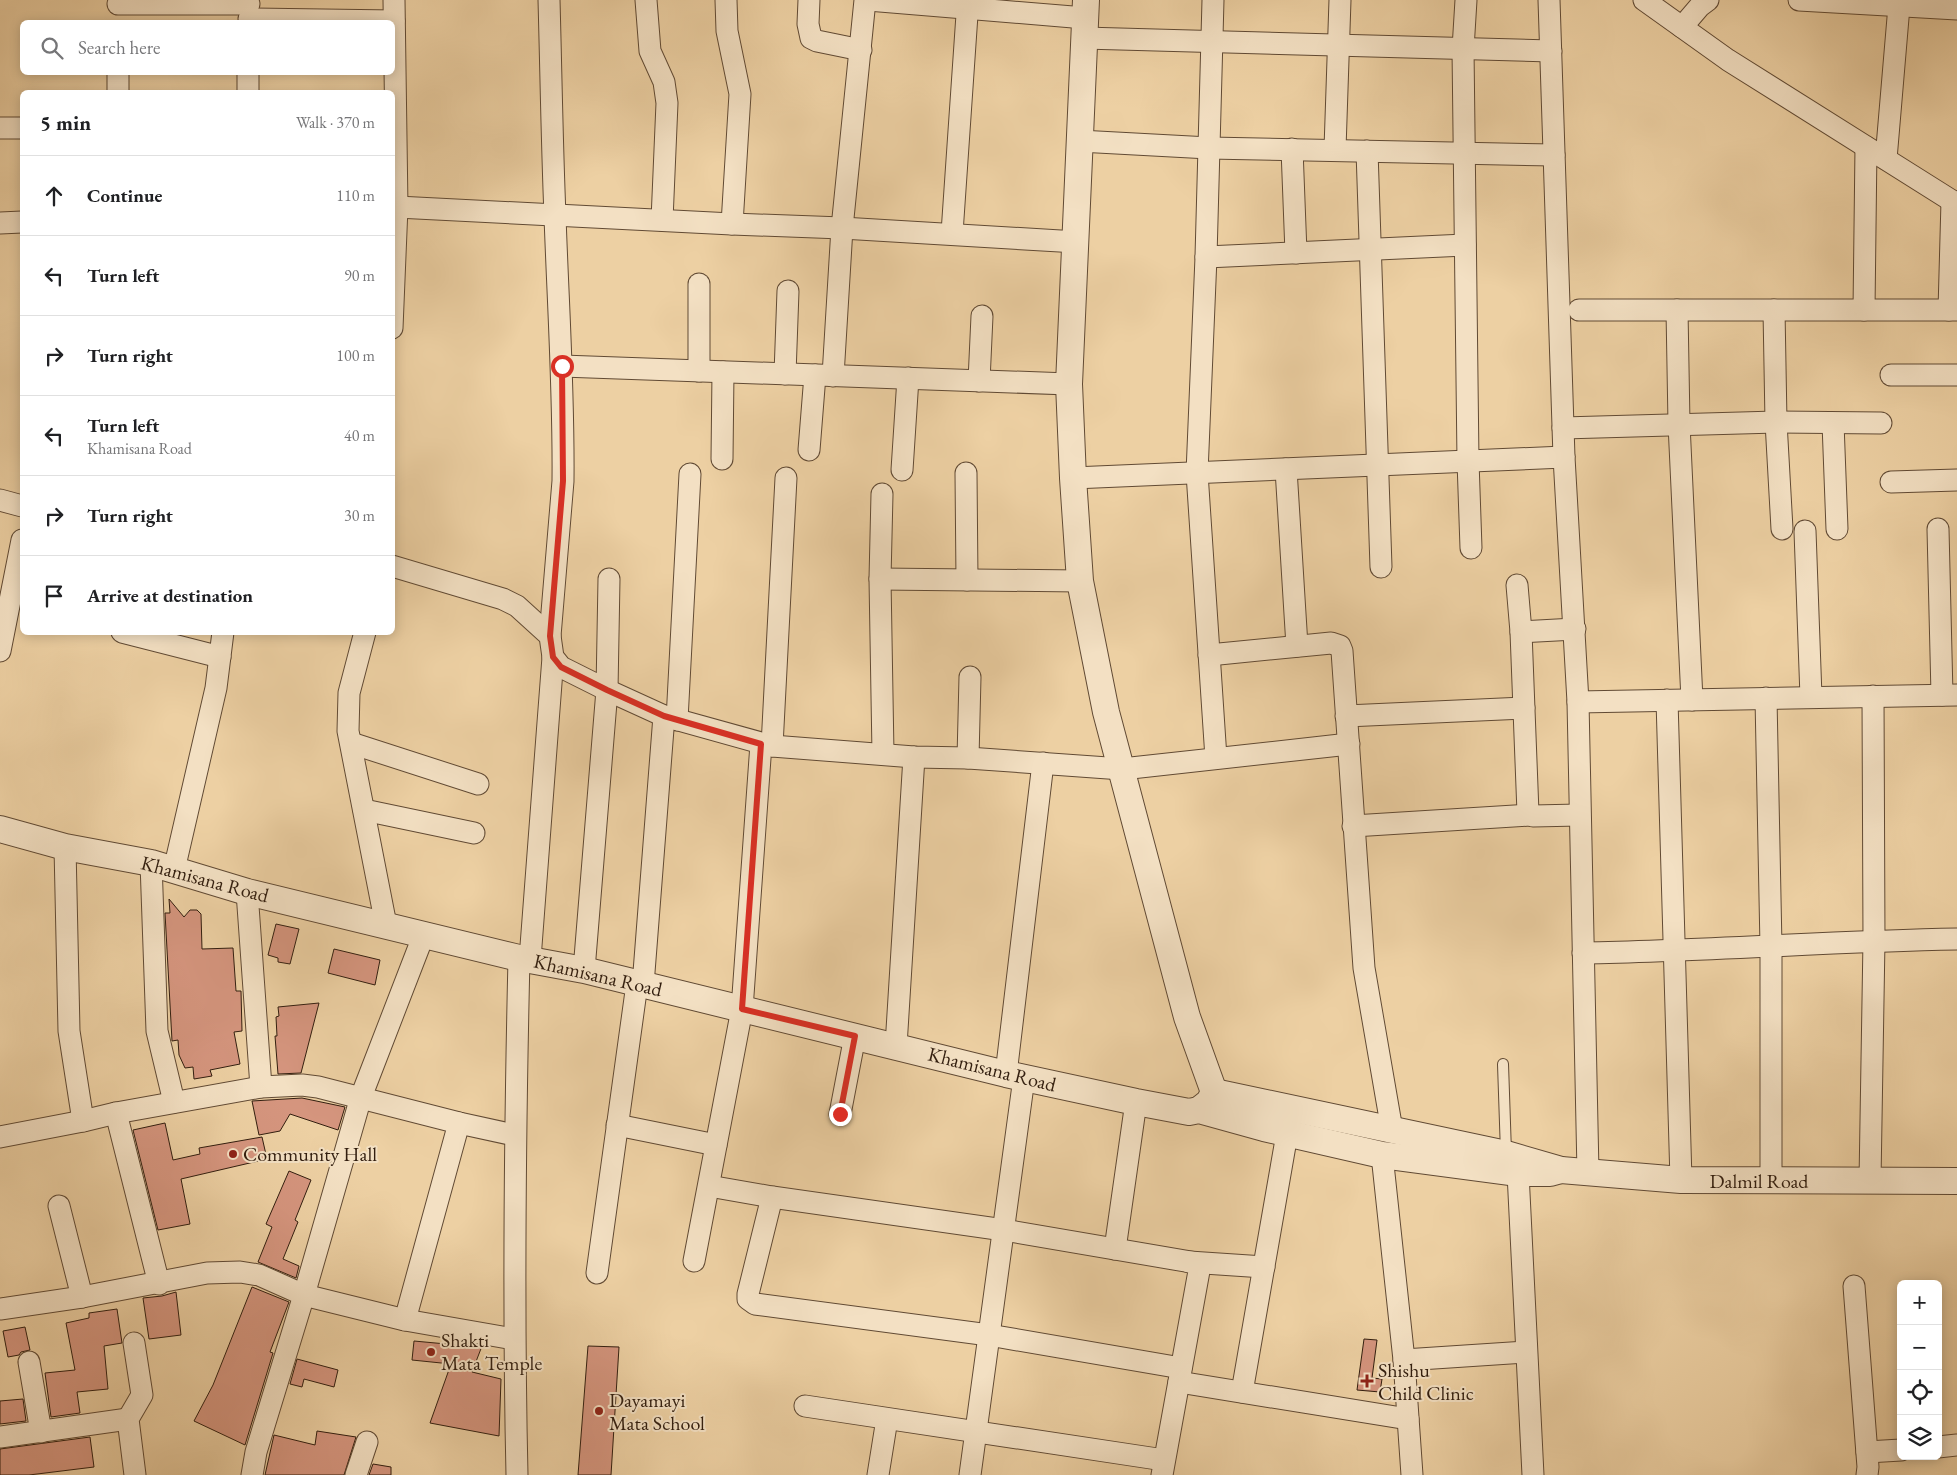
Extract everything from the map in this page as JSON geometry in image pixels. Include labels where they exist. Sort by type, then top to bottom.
[{"type":"street","points":[[394,0],[394,20]]},
{"type":"street","points":[[517,1475],[514,1339],[514,1135],[525,958],[553,657],[550,636],[563,481],[562,366],[555,215],[549,0]]},
{"type":"street","points":[[646,0],[650,51],[664,82],[667,103],[662,220]]},
{"type":"street","points":[[726,0],[727,31],[740,94],[732,224]]},
{"type":"street","points":[[809,0],[808,24],[811,38],[861,50]]},
{"type":"street","points":[[809,450],[824,376],[867,0],[967,4],[1085,19],[1212,42],[1551,51]]},
{"type":"street","points":[[1213,0],[1206,257],[1196,473],[1216,758]]},
{"type":"street","points":[[1335,149],[1340,0]]},
{"type":"street","points":[[1466,0],[1463,49],[1468,461],[1471,548]]},
{"type":"street","points":[[1550,0],[1564,458],[1578,702],[1588,1172]]},
{"type":"street","points":[[1579,310],[1953,310],[1955,202],[1728,60],[1644,0]]},
{"type":"street","points":[[1682,27],[1700,6],[1708,0]]},
{"type":"street","points":[[1799,0],[1847,1],[1898,6],[1927,4],[1957,9]]},
{"type":"street","points":[[952,233],[967,4]]},
{"type":"street","points":[[1886,159],[1898,6]]},
{"type":"street","points":[[118,9],[249,11],[380,20]]},
{"type":"street","points":[[1085,19],[1069,384],[1072,478],[1080,581],[1106,712],[1207,1101]]},
{"type":"street","points":[[118,75],[118,90]]},
{"type":"street","points":[[248,75],[248,90]]},
{"type":"street","points":[[395,75],[397,207],[395,255]]},
{"type":"street","points":[[0,128],[20,128]]},
{"type":"street","points":[[1079,141],[1209,148],[1335,149],[1554,156]]},
{"type":"street","points":[[1864,310],[1866,147]]},
{"type":"street","points":[[1292,149],[1296,253]]},
{"type":"street","points":[[1367,150],[1382,567]]},
{"type":"street","points":[[397,207],[952,233],[1076,242]]},
{"type":"street","points":[[0,223],[20,222]]},
{"type":"street","points":[[1206,257],[1465,245]]},
{"type":"street","points":[[699,284],[699,371]]},
{"type":"street","points":[[785,374],[788,291]]},
{"type":"street","points":[[1677,310],[1679,424],[1692,700]]},
{"type":"street","points":[[1774,310],[1776,422],[1782,529]]},
{"type":"street","points":[[979,381],[982,316]]},
{"type":"street","points":[[562,366],[1069,384]]},
{"type":"street","points":[[722,459],[723,372]]},
{"type":"street","points":[[1891,375],[1957,375]]},
{"type":"street","points":[[902,470],[908,378]]},
{"type":"street","points":[[1563,428],[1776,422],[1881,423]]},
{"type":"street","points":[[1833,423],[1837,529]]},
{"type":"street","points":[[1072,478],[1564,458]]},
{"type":"street","points":[[1286,469],[1297,646]]},
{"type":"street","points":[[966,473],[967,580]]},
{"type":"street","points":[[597,1273],[640,984],[671,718],[690,474]]},
{"type":"street","points":[[694,1261],[742,1009],[767,745],[786,478]]},
{"type":"street","points":[[1891,482],[1957,480]]},
{"type":"street","points":[[882,494],[880,580],[883,754]]},
{"type":"street","points":[[0,500],[20,505]]},
{"type":"street","points":[[1578,702],[1950,695],[1938,529]]},
{"type":"street","points":[[1805,531],[1811,698]]},
{"type":"street","points":[[0,651],[16,606],[20,562]]},
{"type":"street","points":[[395,567],[503,599],[517,606],[550,636]]},
{"type":"street","points":[[584,970],[607,690],[609,579]]},
{"type":"street","points":[[880,580],[1080,581]]},
{"type":"street","points":[[1517,585],[1521,632],[1528,813],[1530,815]]},
{"type":"street","points":[[1521,632],[1575,629]]},
{"type":"street","points":[[134,635],[220,657]]},
{"type":"street","points":[[174,1102],[157,1031],[162,866],[216,688],[223,635]]},
{"type":"street","points":[[364,635],[349,692],[348,720],[386,925]]},
{"type":"street","points":[[1209,655],[1331,643],[1340,646],[1342,651],[1364,968],[1392,1130]]},
{"type":"street","points":[[553,657],[561,667],[607,690],[671,718],[767,745],[914,757],[968,758],[1122,769],[1348,744]]},
{"type":"street","points":[[968,758],[970,677]]},
{"type":"street","points":[[1870,1181],[1874,940],[1873,696]]},
{"type":"street","points":[[1766,698],[1771,946],[1771,1181]]},
{"type":"street","points":[[1667,700],[1681,1180]]},
{"type":"street","points":[[1346,716],[1524,708]]},
{"type":"street","points":[[351,743],[478,784]]},
{"type":"street","points":[[896,1046],[914,757]]},
{"type":"street","points":[[970,1475],[1004,1230],[1015,1076],[1043,763]]},
{"type":"street","points":[[364,810],[474,833]]},
{"type":"street","points":[[1353,826],[1530,815],[1579,815]]},
{"type":"street","name":"Khamisana Road","points":[[0,829],[65,847],[162,866],[246,892],[525,958],[584,970],[1015,1076],[1189,1112],[1207,1101]]},
{"type":"street","points":[[65,847],[69,1031],[83,1122]]},
{"type":"street","points":[[246,892],[261,1087]]},
{"type":"street","points":[[252,1475],[256,1452],[361,1097],[424,934]]},
{"type":"street","points":[[1583,953],[1673,951],[1874,940],[1957,939]]},
{"type":"street","points":[[840,1114],[855,1036]]},
{"type":"street","points":[[0,1137],[83,1122],[116,1113],[261,1087],[302,1085],[361,1097],[459,1123],[514,1135]]},
{"type":"street","points":[[1207,1101],[1392,1130],[1512,1163]]},
{"type":"street","points":[[1207,1101],[1287,1134],[1382,1155],[1512,1163]]},
{"type":"street","points":[[1115,1249],[1136,1102]]},
{"type":"street","points":[[116,1113],[159,1284]]},
{"type":"street","points":[[405,1320],[459,1123]]},
{"type":"street","points":[[618,1125],[716,1145]]},
{"type":"street","points":[[1242,1392],[1287,1134]]},
{"type":"street","points":[[1382,1155],[1404,1360],[1412,1475]]},
{"type":"street","points":[[1512,1163],[1533,1475]]},
{"type":"street","name":"Dalmil Road","points":[[1512,1163],[1550,1173],[1561,1170],[1681,1180],[1957,1181]]},
{"type":"street","points":[[709,1186],[772,1197],[1004,1230],[1196,1263],[1199,1266],[1200,1271],[1163,1468],[976,1432],[804,1406]]},
{"type":"street","points":[[772,1197],[748,1294],[750,1302],[761,1306],[989,1335],[1180,1375],[1242,1392],[1408,1418]]},
{"type":"street","points":[[59,1206],[82,1297]]},
{"type":"street","points":[[1189,1262],[1264,1267]]},
{"type":"street","points":[[1,1305],[82,1297],[159,1284],[207,1273],[240,1272],[259,1275],[304,1295],[405,1320],[514,1339]]},
{"type":"street","points":[[1854,1286],[1867,1452],[1867,1475]]},
{"type":"street","points":[[134,1343],[142,1395],[128,1419],[135,1475]]},
{"type":"street","points":[[1404,1360],[1526,1352]]},
{"type":"street","points":[[29,1362],[41,1432]]},
{"type":"street","points":[[878,1475],[886,1418]]},
{"type":"street","points":[[0,1437],[128,1419]]},
{"type":"street","points":[[356,1475],[367,1442]]},
{"type":"street","points":[[1942,1447],[1957,1445]]},
{"type":"street","points":[[1867,1452],[1897,1450]]},
{"type":"lane","points":[[1503,1064],[1512,1163]]},
{"type":"building","points":[[169,899],[184,917],[190,910],[197,910],[201,914],[202,949],[233,948],[236,991],[241,991],[242,1031],[234,1032],[240,1064],[210,1070],[212,1076],[194,1079],[193,1067],[185,1068],[179,1055],[178,1040],[172,1041],[165,913],[170,913]]},
{"type":"building","points":[[276,924],[299,929],[290,964],[278,962],[278,958],[268,955]]},
{"type":"building","points":[[334,949],[380,960],[375,985],[328,973]]},
{"type":"building","points":[[319,1003],[301,1073],[278,1074],[275,1036],[277,1036],[276,1017],[279,1016],[278,1007]]},
{"type":"building","points":[[302,1098],[345,1107],[338,1130],[290,1114],[280,1131],[259,1135],[252,1101]]},
{"type":"building","points":[[165,1123],[173,1160],[200,1154],[199,1148],[262,1137],[267,1159],[181,1179],[190,1224],[158,1230],[133,1130]]},
{"type":"building","points":[[289,1171],[311,1180],[295,1220],[298,1222],[283,1259],[299,1266],[296,1278],[258,1262],[272,1227],[266,1224]]},
{"type":"building","points":[[252,1287],[289,1302],[270,1352],[273,1353],[245,1445],[194,1421],[213,1385]]},
{"type":"building","points":[[176,1292],[181,1335],[149,1339],[143,1298]]},
{"type":"building","points":[[117,1309],[122,1343],[104,1346],[108,1389],[77,1392],[80,1413],[51,1417],[45,1373],[75,1370],[66,1323],[89,1318],[89,1313]]},
{"type":"building","points":[[25,1327],[30,1350],[8,1357],[3,1331]]},
{"type":"building","points":[[1364,1339],[1377,1340],[1372,1378],[1382,1379],[1380,1392],[1357,1390]]},
{"type":"building","points":[[414,1341],[457,1345],[458,1342],[482,1346],[472,1372],[501,1379],[499,1436],[430,1423],[451,1364],[412,1360]]},
{"type":"building","name":"Dayamayi Mata School","points":[[588,1346],[619,1347],[611,1475],[578,1475]]},
{"type":"building","points":[[297,1359],[338,1370],[334,1387],[304,1379],[302,1387],[290,1384]]},
{"type":"building","points":[[23,1399],[26,1421],[0,1424],[0,1401]]},
{"type":"building","points":[[317,1431],[356,1437],[344,1475],[265,1475],[274,1435],[315,1445]]},
{"type":"building","points":[[90,1437],[94,1467],[29,1475],[0,1475],[0,1449]]},
{"type":"building","points":[[373,1464],[391,1467],[391,1475],[369,1475]]},
{"type":"place","name":"Community Hall","points":[[233,1154]]},
{"type":"place","name":"Shakti Mata Temple","points":[[431,1352]]},
{"type":"place","name":"Shishu Child Clinic","points":[[1367,1381]]},
{"type":"place","name":"Dayamayi Mata School","points":[[599,1411]]},
{"type":"route","points":[[562,366],[563,481],[550,636],[553,657],[561,667],[664,716],[761,744],[742,1009],[855,1036],[840,1114]]}]
